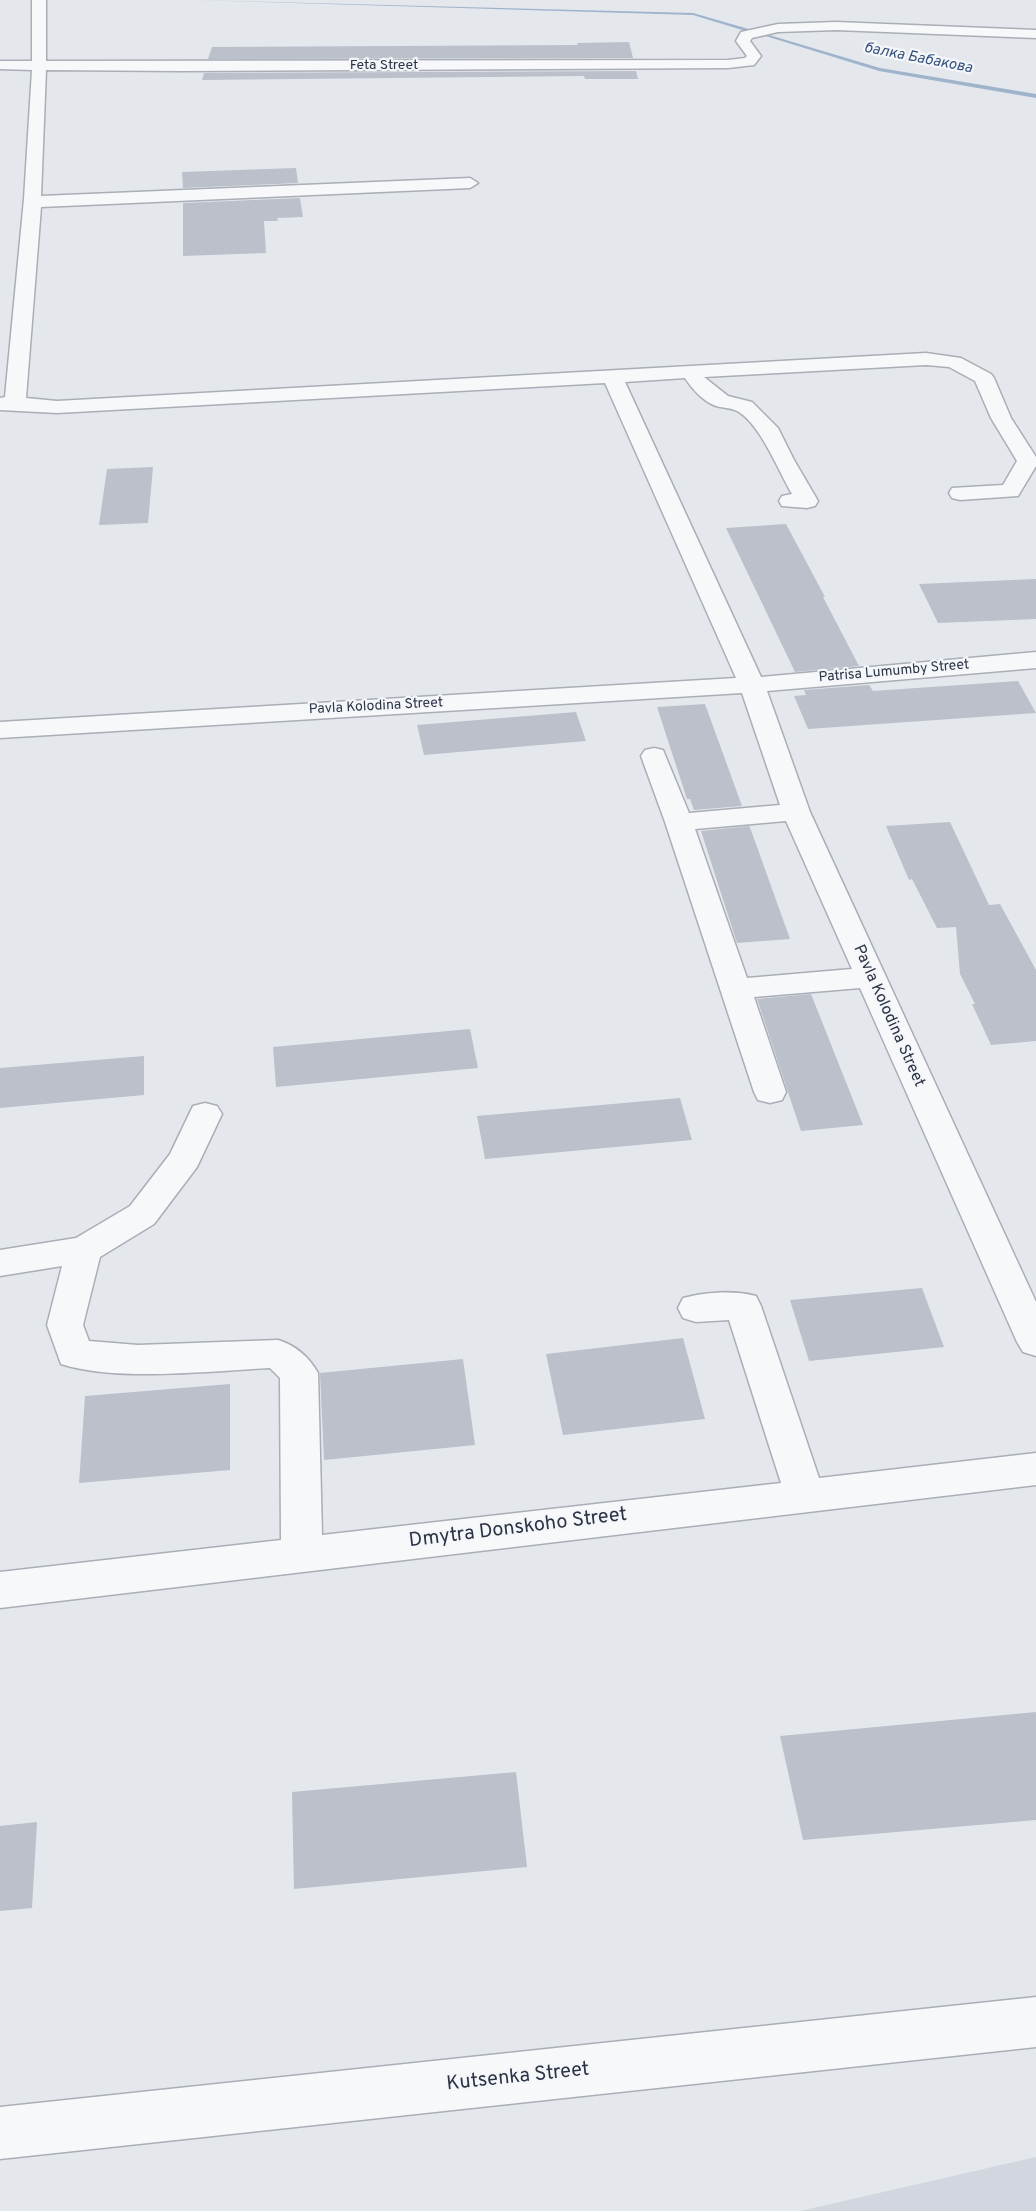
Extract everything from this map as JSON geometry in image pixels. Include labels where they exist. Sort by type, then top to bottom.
[{"type":"street","points":[[39,0],[40,66],[32,202],[18,274],[8,403],[57,407],[926,359],[954,362],[984,378],[1001,418],[1028,461],[1010,491],[960,493]]},
{"type":"street","name":"Feta Street","points":[[0,65],[728,64],[749,62],[754,56],[743,41],[746,35],[778,28],[890,27],[1036,34]]},
{"type":"street","points":[[32,202],[470,183]]},
{"type":"street","points":[[691,372],[699,385],[721,401],[745,406],[771,432],[783,460],[807,501]]},
{"type":"street","name":"Pavla Kolodina Street","points":[[612,376],[752,685],[796,812],[1036,1342]]},
{"type":"street","name":"Patrisa Lumumby Street","points":[[752,685],[1036,660]]},
{"type":"street","name":"Pavla Kolodina Street","points":[[0,729],[752,685]]},
{"type":"street","points":[[654,756],[679,822],[770,1092]]},
{"type":"street","points":[[679,822],[796,812]]},
{"type":"street","points":[[736,990],[871,977]]},
{"type":"street","points":[[0,1263],[84,1250],[142,1215],[185,1159],[205,1114]]},
{"type":"street","points":[[84,1250],[65,1325],[74,1354],[138,1359],[278,1354],[299,1373],[302,1554]]},
{"type":"street","points":[[696,1308],[743,1306],[805,1496]]},
{"type":"street","name":"Dmytra Donskoho Street","points":[[0,1590],[1036,1469]]},
{"type":"street","name":"Kutsenka Street","points":[[0,2133],[1036,2022]]},
{"type":"shaded area","points":[[1036,2157],[1036,2211],[800,2211]]},
{"type":"building","points":[[629,42],[633,58],[208,59],[212,47],[578,45],[577,43]]},
{"type":"building","points":[[636,71],[638,79],[585,79],[584,76],[202,80],[204,73]]},
{"type":"building","points":[[296,168],[298,183],[183,188],[182,172]]},
{"type":"building","points":[[300,198],[303,217],[264,221],[266,253],[183,256],[183,203]]},
{"type":"building","points":[[153,467],[148,523],[99,525],[107,469]]},
{"type":"building","points":[[786,524],[859,666],[795,672],[726,528]]},
{"type":"building","points":[[1036,579],[1036,619],[938,623],[919,584]]},
{"type":"building","points":[[1018,681],[1036,713],[808,729],[794,696],[806,695],[804,690],[869,685],[873,691]]},
{"type":"building","points":[[705,704],[742,806],[694,810],[690,799],[687,799],[657,707]]},
{"type":"building","points":[[576,712],[586,741],[424,755],[417,725]]},
{"type":"building","points":[[950,822],[989,905],[1000,904],[1036,970],[1036,1041],[991,1045],[960,974],[956,927],[937,928],[912,879],[909,880],[886,826]]},
{"type":"building","points":[[749,826],[790,939],[737,943],[701,831]]},
{"type":"building","points":[[811,994],[863,1125],[801,1131],[757,999]]},
{"type":"building","points":[[470,1029],[478,1068],[276,1087],[273,1047]]},
{"type":"building","points":[[144,1056],[144,1095],[0,1108],[0,1068]]},
{"type":"building","points":[[680,1098],[692,1140],[485,1159],[477,1116]]},
{"type":"building","points":[[922,1288],[944,1347],[809,1361],[790,1300]]},
{"type":"building","points":[[683,1338],[705,1419],[563,1435],[546,1354]]},
{"type":"building","points":[[463,1359],[475,1445],[324,1460],[320,1373]]},
{"type":"building","points":[[230,1384],[230,1470],[79,1483],[85,1396]]},
{"type":"building","points":[[1036,1712],[1036,1820],[803,1840],[780,1736]]},
{"type":"building","points":[[516,1772],[527,1867],[294,1889],[292,1792]]},
{"type":"building","points":[[37,1822],[32,1908],[0,1911],[0,1826]]},
{"type":"waterway","name":"балка Бабакова","points":[[196,0],[693,14],[749,30]]},
{"type":"waterway","name":"балка Бабакова","points":[[761,33],[879,69],[1036,96]]}]
